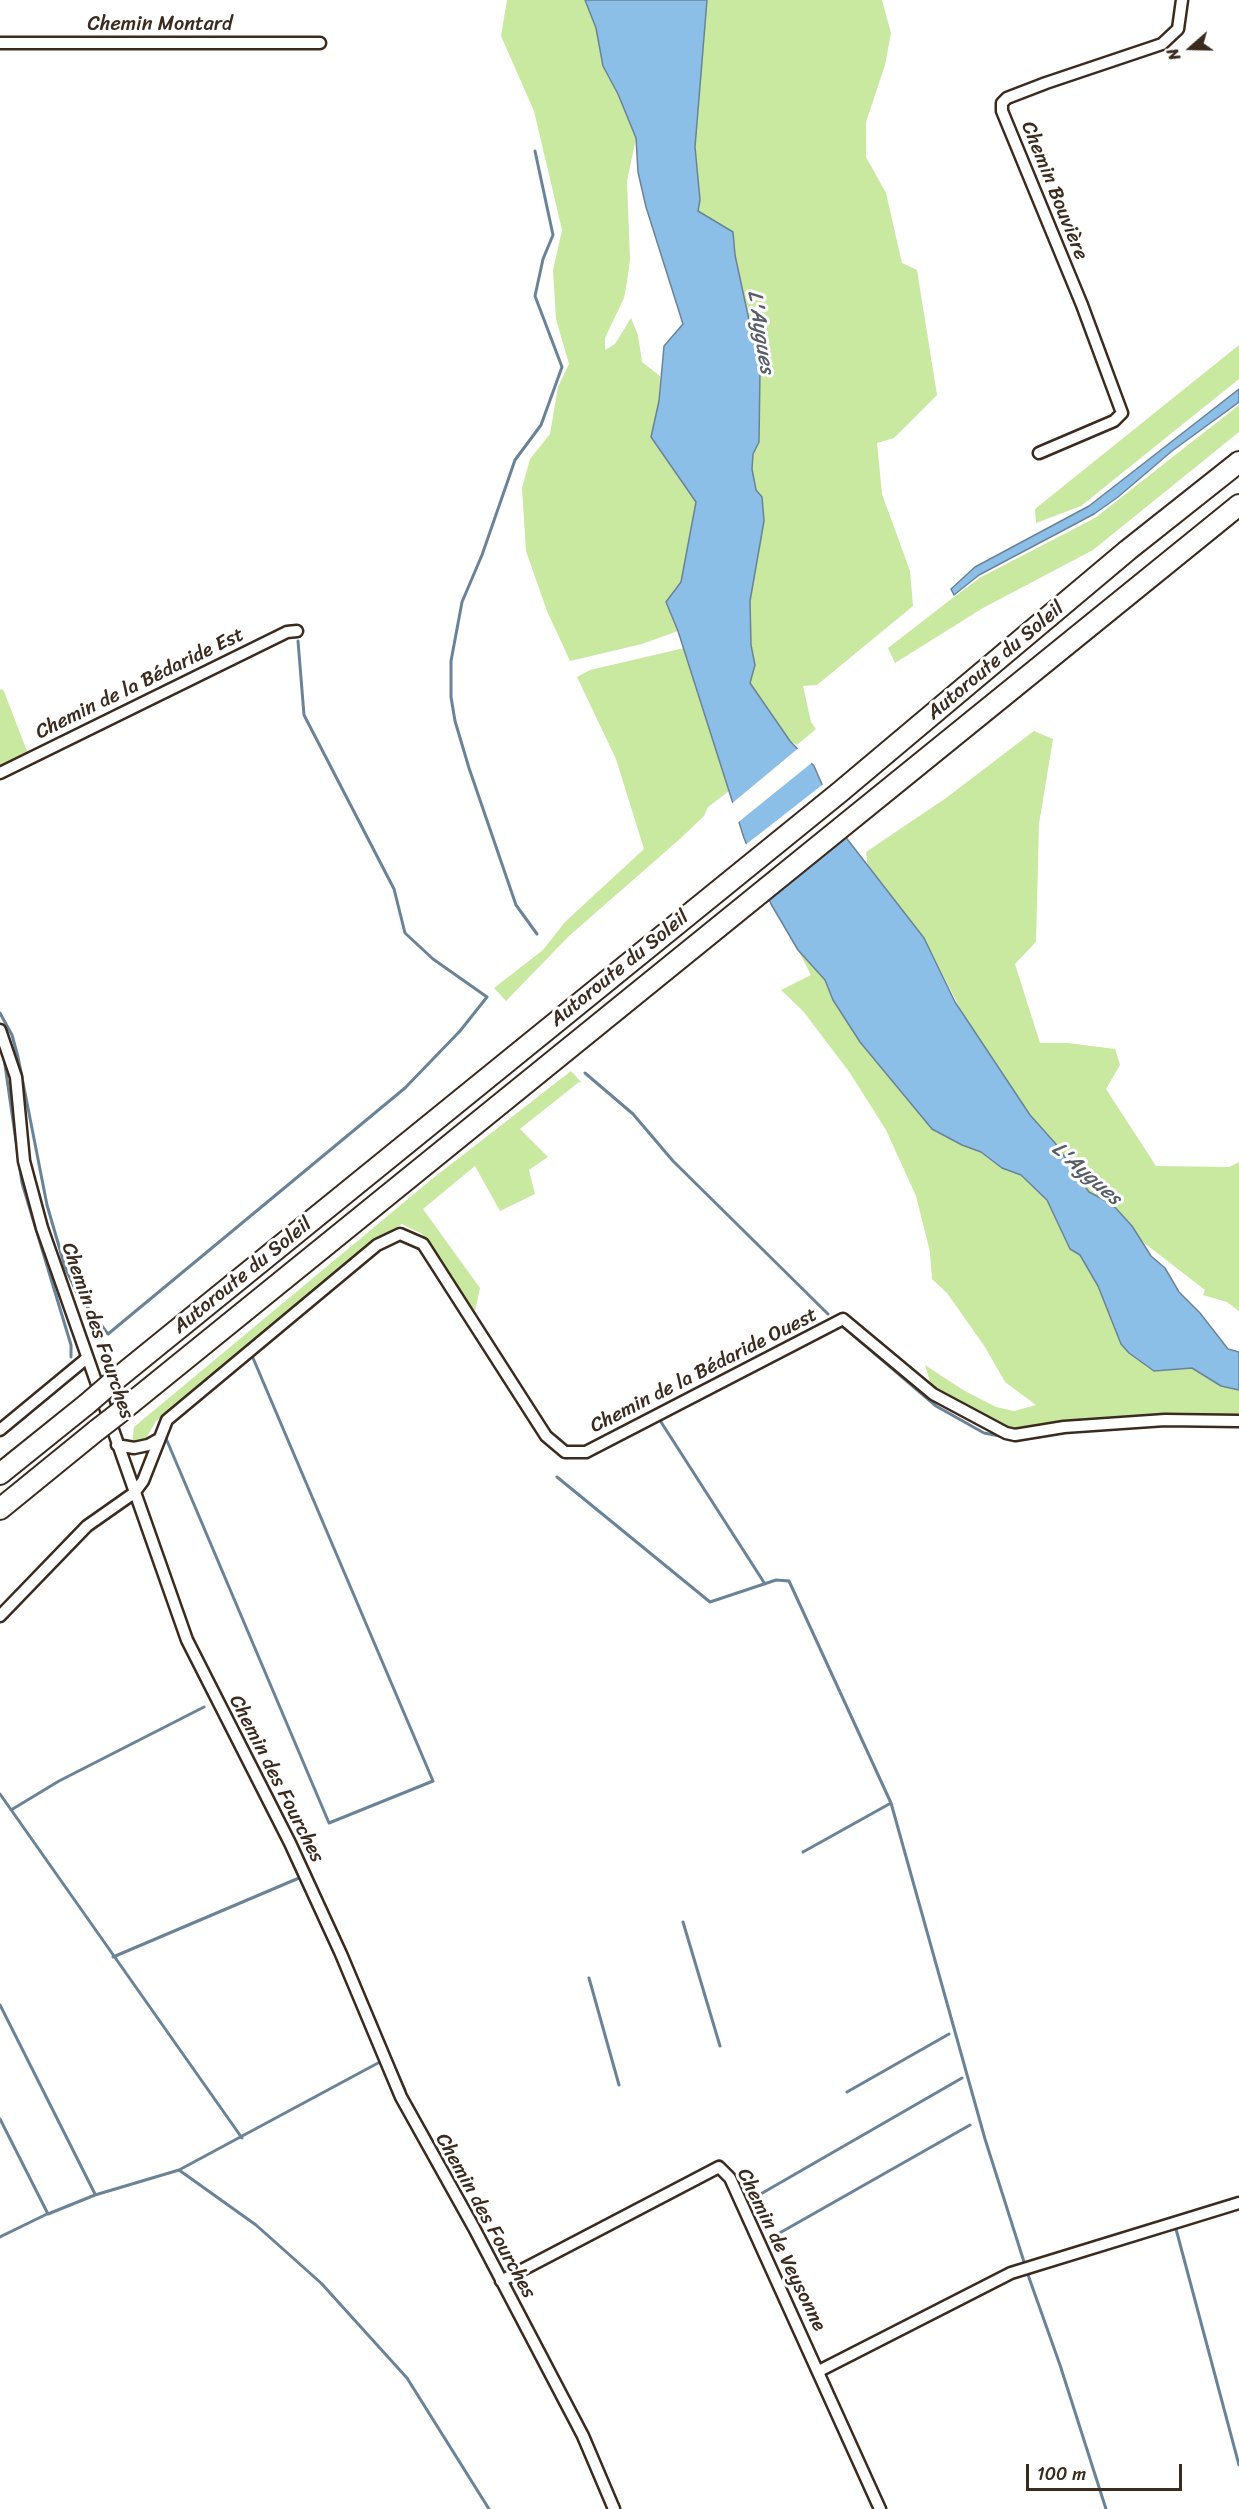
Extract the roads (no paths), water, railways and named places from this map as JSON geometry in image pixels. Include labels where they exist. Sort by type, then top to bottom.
[{"type":"highway","name":"Autoroute du Soleil","points":[[0,1474],[840,792],[1128,550],[1239,462]]},
{"type":"highway","name":"Autoroute du Soleil","points":[[0,1509],[851,817],[1239,505]]},
{"type":"street","name":"Chemin Bouvière","points":[[1039,453],[1114,421],[1122,413],[1082,305],[1002,111],[1002,103],[1007,98],[1162,44],[1178,29],[1182,0]]},
{"type":"street","name":"Chemin Montard","points":[[0,44],[320,43]]},
{"type":"street","name":"Chemin de la Bédaride Est","points":[[0,773],[287,632],[297,631]]},
{"type":"street","name":"Chemin des Fourches","points":[[0,1030],[16,1077],[24,1161],[42,1228],[172,1602],[198,1667],[262,1785],[341,1954],[400,2097],[583,2436],[614,2509]]},
{"type":"street","name":"Chemin de la Bédaride Ouest","points":[[134,1493],[143,1481],[157,1440],[167,1420],[377,1245],[400,1234],[423,1244],[546,1436],[565,1452],[586,1452],[843,1319],[933,1394],[1006,1433],[1015,1435],[1064,1428],[1165,1420],[1239,1421]]},
{"type":"street","points":[[0,1430],[87,1358]]},
{"type":"street","points":[[117,1445],[134,1448],[157,1440]]},
{"type":"street","points":[[0,1616],[87,1526],[134,1493]]},
{"type":"street","name":"Chemin de Veysonne","points":[[501,2281],[719,2167],[730,2178],[880,2509]]},
{"type":"street","points":[[819,2371],[1011,2273],[1239,2203]]},
{"type":"water","points":[[585,0],[707,0],[695,147],[700,200],[698,211],[733,232],[735,255],[760,371],[759,442],[753,454],[752,469],[756,490],[762,497],[764,521],[750,601],[751,645],[755,665],[750,683],[790,741],[814,766],[844,835],[924,938],[955,1002],[1030,1115],[1055,1143],[1089,1192],[1112,1204],[1132,1226],[1151,1256],[1165,1268],[1179,1292],[1200,1313],[1228,1349],[1239,1352],[1239,1390],[1221,1386],[1192,1368],[1154,1371],[1129,1353],[1121,1344],[1098,1286],[1080,1255],[1070,1249],[1047,1200],[1021,1175],[1002,1168],[981,1152],[932,1129],[860,1042],[833,1000],[825,980],[798,950],[771,904],[744,838],[678,631],[666,602],[681,582],[696,502],[651,437],[659,401],[664,346],[683,324],[646,207],[638,172],[636,138],[618,94],[603,66],[596,28]]},
{"type":"water","points":[[1239,389],[1239,402],[1172,451],[1118,497],[1094,514],[979,575],[954,595],[951,589],[975,567],[1089,506]]},
{"type":"waterway","points":[[535,151],[553,235],[543,259],[535,296],[562,367],[541,425],[515,460],[482,555],[462,602],[451,661],[451,697],[455,721],[469,768],[516,905],[537,934]]},
{"type":"waterway","points":[[0,1013],[12,1035],[18,1057],[47,1205],[65,1267],[77,1293],[108,1334],[405,1088],[460,1031],[487,997],[433,959],[405,933],[394,889],[304,715],[298,641]]},
{"type":"waterway","points":[[4,1058],[22,1183],[71,1345],[71,1357]]},
{"type":"waterway","points":[[585,1073],[633,1114],[673,1161],[828,1314]]},
{"type":"waterway","points":[[840,1324],[936,1406],[984,1433],[1005,1437]]},
{"type":"waterway","points":[[165,1436],[329,1823],[433,1781],[253,1358]]},
{"type":"waterway","points":[[661,1422],[765,1584]]},
{"type":"waterway","points":[[1038,1437],[1073,1431]]},
{"type":"waterway","points":[[557,1477],[710,1602],[776,1580],[789,1581],[891,1803],[985,2139],[1025,2265]]},
{"type":"waterway","points":[[11,1810],[59,1781],[204,1707]]},
{"type":"waterway","points":[[0,1794],[242,2138]]},
{"type":"waterway","points":[[803,1852],[891,1803]]},
{"type":"waterway","points":[[113,1957],[299,1878]]},
{"type":"waterway","points":[[683,1922],[720,2046]]},
{"type":"waterway","points":[[589,1978],[619,2085]]},
{"type":"waterway","points":[[0,2005],[95,2194]]},
{"type":"waterway","points":[[847,2092],[949,2034]]},
{"type":"waterway","points":[[387,2050],[405,2090]]},
{"type":"waterway","points":[[179,2170],[378,2063]]},
{"type":"waterway","points":[[745,2203],[962,2078]]},
{"type":"waterway","points":[[0,2119],[48,2214],[95,2195],[179,2170],[256,2225],[321,2283],[407,2378],[489,2509]]},
{"type":"waterway","points":[[769,2239],[970,2125]]},
{"type":"waterway","points":[[0,2237],[47,2214]]},
{"type":"waterway","points":[[1176,2229],[1239,2465]]},
{"type":"waterway","points":[[1027,2272],[1060,2365],[1106,2509]]},
{"type":"water label","name":"L'Aygues","points":[[760,332]]},
{"type":"water label","name":"L'Aygues","points":[[1086,1174]]}]
